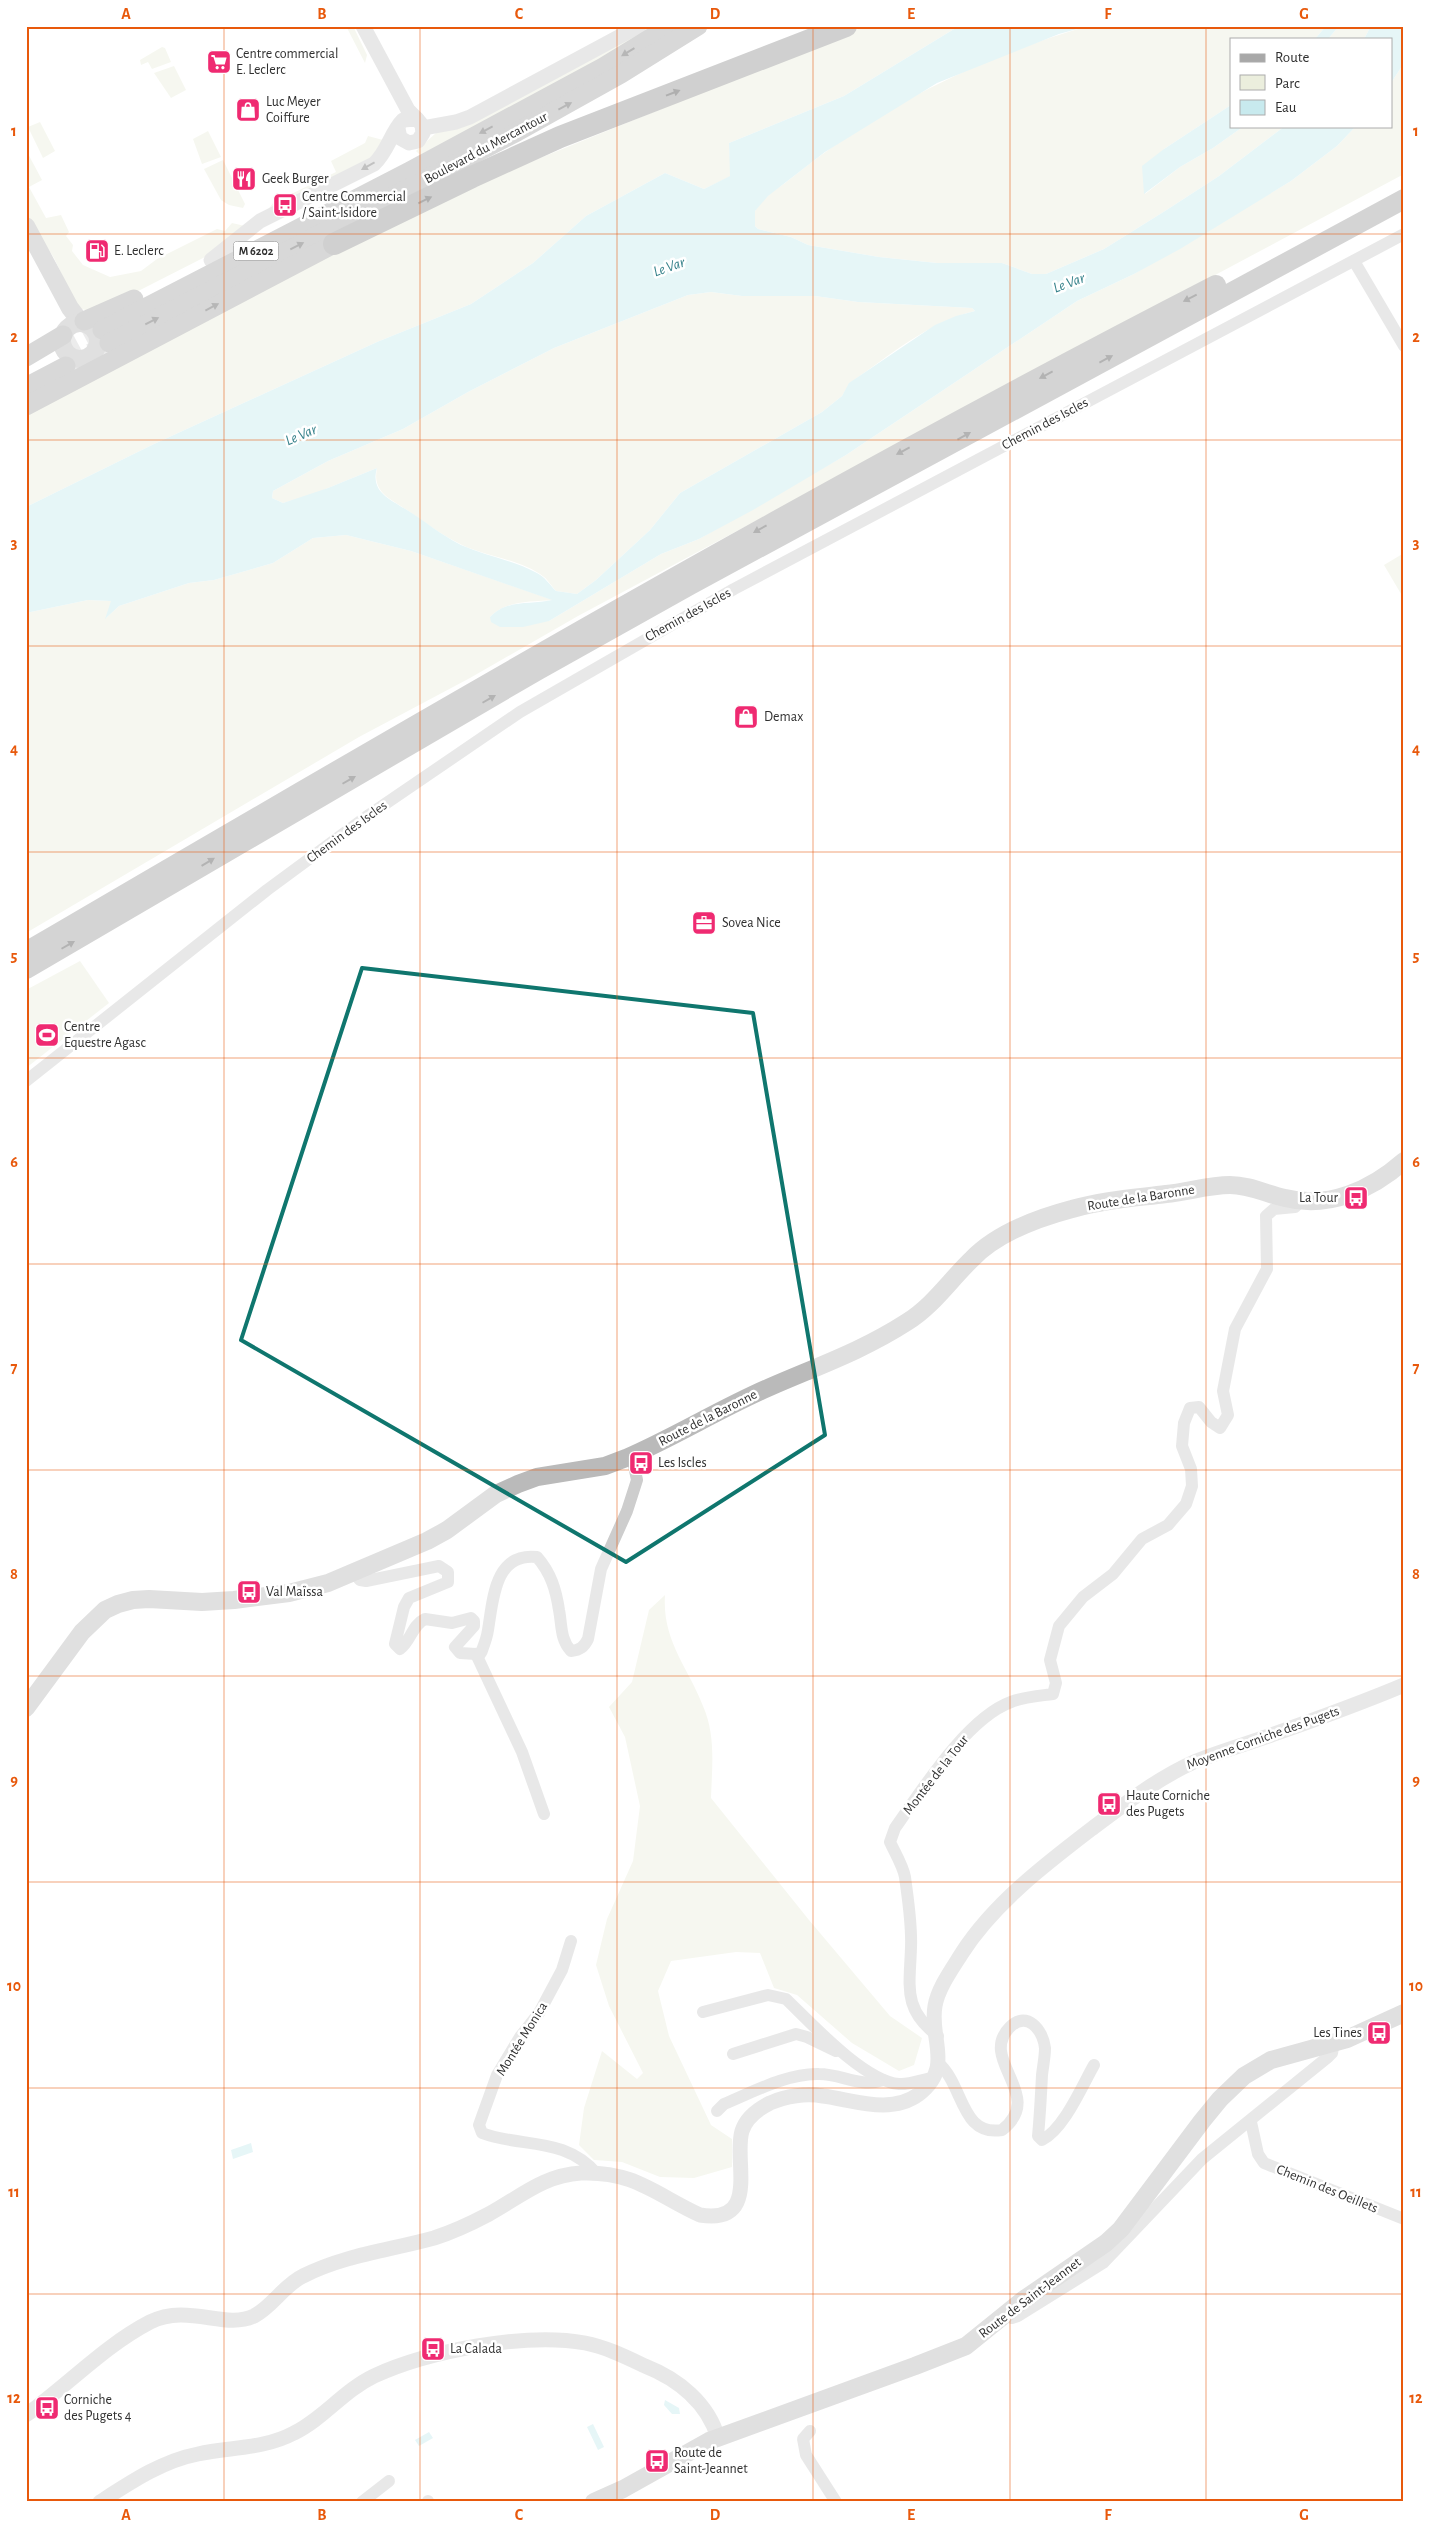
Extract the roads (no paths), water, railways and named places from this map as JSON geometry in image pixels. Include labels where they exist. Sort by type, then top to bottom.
[{"type":"highway","points":[[334,244],[472,177],[560,137],[846,26]]},
{"type":"highway","points":[[26,952],[294,794],[683,571],[1163,312],[1404,187]]},
{"type":"highway","points":[[26,969],[538,670],[690,585],[1404,199]]},
{"type":"main road","name":"Boulevard du Mercantour","points":[[26,400],[73,376],[84,367],[98,347],[412,179],[670,26]]},
{"type":"main road","name":"Boulevard du Mercantour","points":[[412,179],[576,100],[698,26]]},
{"type":"main road","points":[[26,406],[334,244],[412,179]]},
{"type":"main road","points":[[26,370],[70,337],[114,309],[210,260],[412,179]]},
{"type":"main road","points":[[26,226],[70,308],[70,337],[64,347],[77,360],[98,347]]},
{"type":"main road","points":[[26,252],[70,337]]},
{"type":"main road","points":[[26,357],[91,327],[97,338],[98,347],[103,358],[154,338]]},
{"type":"main road","points":[[26,387],[70,337]]},
{"type":"main road","name":"Route de la Baronne","points":[[26,1708],[82,1632],[105,1610],[133,1600],[202,1602],[288,1593],[354,1573],[434,1537],[496,1494],[518,1484],[537,1477],[605,1466],[632,1456],[761,1391],[850,1354],[907,1322],[925,1309],[973,1257],[990,1244],[1039,1220],[1069,1210],[1120,1198],[1166,1194],[1227,1185],[1252,1187],[1285,1198],[1301,1201],[1326,1201],[1347,1195],[1385,1177],[1404,1161]]},
{"type":"main road","name":"Route de Saint-Jeannet","points":[[594,2502],[623,2489],[689,2450],[947,2354],[978,2338],[1052,2279],[1106,2243],[1121,2229],[1208,2113],[1240,2079],[1271,2060],[1347,2039],[1404,2013]]},
{"type":"street","points":[[363,26],[393,83],[410,124]]},
{"type":"street","points":[[210,260],[260,221],[374,164],[410,124],[456,122],[470,117],[639,26]]},
{"type":"street","name":"Chemin des Iscles","points":[[26,1081],[267,890],[366,817],[520,712],[734,588],[1404,234]]},
{"type":"street","points":[[1354,261],[1404,346]]},
{"type":"street","name":"Montée de la Tour","points":[[938,2036],[916,2014],[911,1999],[908,1978],[911,1946],[904,1874],[890,1842],[895,1828],[965,1735],[983,1719],[1011,1702],[1053,1694],[1056,1683],[1050,1660],[1059,1626],[1083,1597],[1113,1574],[1142,1538],[1168,1525],[1186,1504],[1192,1486],[1191,1469],[1182,1446],[1184,1422],[1190,1408],[1199,1408],[1211,1422],[1220,1428],[1228,1415],[1223,1391],[1235,1329],[1267,1268],[1266,1216],[1274,1209],[1295,1207],[1301,1201]]},
{"type":"street","points":[[354,1573],[360,1580],[366,1581],[439,1566],[444,1567],[448,1572],[448,1582],[409,1598],[404,1607],[395,1644],[400,1649],[404,1646],[415,1626],[425,1619],[452,1623],[471,1618],[474,1621],[474,1626],[454,1647],[460,1653],[476,1654],[481,1652],[488,1634],[496,1583],[506,1567],[528,1556],[537,1557],[553,1580],[562,1634],[566,1645],[571,1651],[584,1647],[588,1639],[598,1598],[601,1569],[627,1511],[637,1480],[632,1456]]},
{"type":"street","points":[[476,1654],[522,1752],[544,1814]]},
{"type":"street","name":"Moyenne Corniche des Pugets","points":[[26,2415],[120,2340],[151,2322],[183,2314],[244,2319],[262,2310],[297,2279],[315,2270],[371,2253],[434,2238],[459,2228],[551,2178],[581,2173],[636,2181],[700,2215],[716,2216],[729,2210],[739,2196],[742,2163],[740,2142],[748,2119],[769,2103],[804,2095],[822,2096],[867,2105],[898,2103],[919,2094],[933,2078],[938,2063],[938,2036],[934,2014],[940,1991],[962,1953],[982,1925],[1034,1875],[1114,1812],[1150,1786],[1195,1762],[1404,1685]]},
{"type":"street","name":"Montée Monica","points":[[571,1941],[562,1970],[539,2013],[520,2037],[497,2075],[479,2126],[482,2133],[495,2138],[541,2143],[575,2155],[597,2174]]},
{"type":"street","points":[[703,2012],[768,1996],[778,1996],[786,1999],[864,2069],[883,2080],[901,2084],[933,2078]]},
{"type":"street","points":[[938,2063],[950,2074],[964,2106],[977,2127],[984,2131],[1002,2130],[1015,2117],[1019,2107],[1015,2088],[1001,2054],[1003,2038],[1014,2023],[1021,2020],[1034,2024],[1040,2031],[1045,2050],[1038,2136],[1042,2140],[1049,2136],[1062,2122],[1094,2065]]},
{"type":"street","points":[[733,2054],[796,2034],[807,2036],[827,2048],[846,2054]]},
{"type":"street","points":[[1005,2315],[1009,2318],[1018,2316],[1103,2263],[1202,2159],[1251,2122],[1332,2053],[1334,2043]]},
{"type":"street","points":[[717,2111],[724,2104],[802,2075],[821,2074],[852,2082],[872,2084],[883,2080]]},
{"type":"street","name":"Chemin des Oeillets","points":[[1251,2122],[1258,2154],[1264,2163],[1404,2219]]},
{"type":"street","points":[[100,2502],[159,2467],[178,2459],[247,2448],[294,2433],[350,2390],[373,2377],[409,2362],[457,2349],[517,2342],[564,2341],[586,2343],[610,2350],[652,2368],[670,2378],[694,2398],[712,2422],[718,2438]]},
{"type":"street","points":[[810,2431],[803,2439],[804,2450],[836,2502]]},
{"type":"street","points":[[362,2502],[389,2481]]},
{"type":"water","name":"Le Var","points":[[959,26],[1088,26],[1059,34],[937,83],[825,152],[768,196],[755,211],[755,226],[758,229],[791,237],[808,245],[879,257],[937,263],[1002,263],[1032,274],[1046,274],[1104,249],[1219,176],[1282,128],[1354,128],[1337,146],[1291,181],[1180,249],[1134,274],[1077,301],[846,455],[753,510],[699,539],[661,554],[549,621],[523,627],[500,627],[491,622],[490,617],[504,607],[552,600],[411,551],[346,535],[313,538],[273,563],[214,580],[189,583],[119,606],[105,619],[111,601],[88,600],[26,613],[26,507],[154,444],[377,342],[471,304],[533,263],[586,216],[665,173],[704,189],[730,176],[729,143],[844,96]],"holes":[[[711,292],[742,296],[815,296],[858,302],[972,308],[975,311],[956,316],[935,325],[849,383],[842,396],[822,412],[680,493],[650,530],[596,580],[577,594],[556,591],[537,573],[470,549],[447,537],[383,494],[376,483],[377,468],[328,488],[283,503],[272,498],[273,491],[328,461],[403,429],[468,392],[554,348],[688,295]]]},
{"type":"water","points":[[1326,26],[1339,26],[1329,38],[1316,38]]},
{"type":"water","points":[[1371,26],[1404,26],[1404,63],[1392,81],[1392,38],[1365,38]]},
{"type":"water","points":[[1230,106],[1230,128],[1241,128],[1213,148],[1180,167],[1144,194],[1142,166],[1164,149]]},
{"type":"water","points":[[251,2143],[253,2152],[233,2159],[231,2150]]},
{"type":"water","points":[[665,2400],[679,2408],[680,2414],[672,2414],[664,2405]]},
{"type":"water","points":[[593,2424],[604,2447],[598,2450],[587,2427]]},
{"type":"water","points":[[429,2432],[433,2438],[419,2446],[415,2440]]},
{"type":"tunnel","points":[[61,352],[102,330]]},
{"type":"tunnel","points":[[66,366],[109,343]]},
{"type":"place","name":"Centre commercial E. Leclerc","points":[[219,62]]},
{"type":"place","name":"Luc Meyer Coiffure","points":[[248,110]]},
{"type":"place","name":"Geek Burger","points":[[244,179]]},
{"type":"place","name":"Centre Commercial / Saint-Isidore","points":[[285,205]]},
{"type":"place","name":"E. Leclerc","points":[[97,251]]},
{"type":"place","name":"Demax","points":[[746,717]]},
{"type":"place","name":"Sovea Nice","points":[[704,923]]},
{"type":"place","name":"Centre Equestre Agasc","points":[[47,1035]]},
{"type":"place","name":"La Tour","points":[[1356,1198]]},
{"type":"place","name":"Les Iscles","points":[[641,1463]]},
{"type":"place","name":"Val Maïssa","points":[[249,1592]]},
{"type":"place","name":"Haute Corniche des Pugets","points":[[1109,1804]]},
{"type":"place","name":"Les Tines","points":[[1379,2033]]},
{"type":"place","name":"La Calada","points":[[433,2349]]},
{"type":"place","name":"Corniche des Pugets 4","points":[[47,2408]]},
{"type":"place","name":"Route de Saint-Jeannet","points":[[657,2461]]}]
